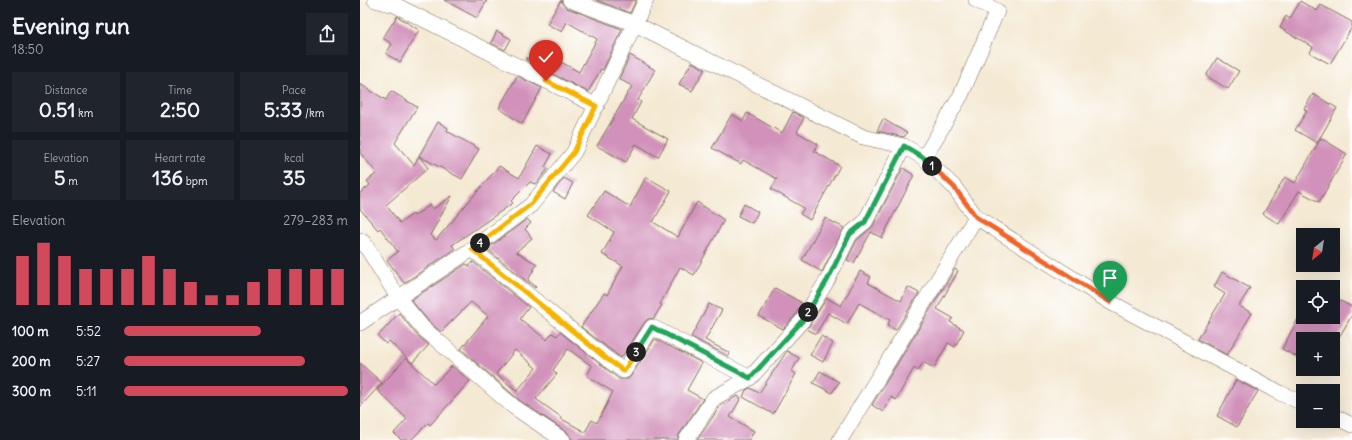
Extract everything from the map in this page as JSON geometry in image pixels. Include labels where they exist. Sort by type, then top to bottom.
[{"type":"street","points":[[375,0],[395,5],[596,106]]},
{"type":"street","points":[[570,0],[634,24],[863,137],[904,146],[924,158],[954,187],[976,217],[1110,302],[1280,393],[1296,400]]},
{"type":"street","points":[[360,323],[399,299],[472,249],[531,204],[574,152],[646,0]]},
{"type":"street","points":[[924,158],[961,95],[997,11],[976,0]]},
{"type":"street","points":[[686,440],[714,398],[750,378],[802,321],[828,279],[850,234],[865,222],[904,146]]},
{"type":"street","points":[[840,440],[976,217]]},
{"type":"street","points":[[360,240],[364,243],[399,299],[423,328],[514,407],[564,440]]},
{"type":"street","points":[[472,249],[607,359],[624,371],[652,327],[750,378]]},
{"type":"street","points":[[1340,419],[1352,425]]},
{"type":"building","points":[[444,0],[487,0],[477,18]]},
{"type":"building","points":[[561,0],[563,5],[567,8],[622,29],[603,70],[601,69],[588,92],[526,60],[527,58],[537,63],[543,52],[579,72],[597,39],[567,22],[562,32],[547,24]]},
{"type":"building","points":[[596,0],[636,0],[630,13]]},
{"type":"building","points":[[1300,1],[1317,11],[1321,5],[1352,22],[1352,27],[1330,64],[1310,53],[1313,47],[1280,28],[1286,16],[1290,19]]},
{"type":"building","points":[[397,16],[419,30],[400,62],[386,54],[392,44],[383,38]]},
{"type":"building","points":[[497,31],[511,39],[505,50],[491,43]]},
{"type":"building","points":[[630,55],[655,70],[638,100],[641,102],[632,119],[668,139],[658,157],[636,144],[626,162],[597,146],[632,86],[619,79]]},
{"type":"building","points":[[1217,58],[1239,71],[1228,89],[1206,76]]},
{"type":"building","points":[[692,62],[705,69],[692,91],[679,84]]},
{"type":"building","points":[[517,76],[542,88],[522,124],[499,108]]},
{"type":"building","points":[[360,84],[386,100],[391,91],[417,107],[395,143],[414,165],[419,156],[428,168],[386,205],[400,223],[413,214],[414,216],[430,205],[433,209],[452,196],[430,235],[436,240],[499,166],[519,178],[537,146],[552,154],[545,167],[548,169],[537,183],[535,184],[530,182],[511,201],[513,203],[452,245],[455,249],[404,283],[387,260],[398,252],[380,228],[378,230],[360,209],[360,193],[370,185],[367,181],[377,173],[360,153]]},
{"type":"building","points":[[1313,94],[1337,108],[1317,143],[1295,130],[1307,111],[1304,109]]},
{"type":"building","points":[[793,112],[804,118],[797,132],[818,144],[814,151],[840,166],[810,220],[800,214],[804,208],[771,189],[777,179],[743,160],[741,164],[712,148],[732,114],[743,121],[747,113],[782,133]]},
{"type":"building","points":[[883,119],[907,133],[904,137],[877,131]]},
{"type":"building","points":[[438,122],[448,128],[447,131],[479,149],[462,179],[419,156]]},
{"type":"building","points":[[1321,138],[1347,154],[1319,202],[1299,191],[1279,224],[1263,214],[1285,177],[1295,183]]},
{"type":"building","points":[[903,168],[914,175],[882,238],[871,232],[854,263],[847,260],[857,240],[873,226]]},
{"type":"building","points":[[646,177],[671,191],[653,222],[678,237],[697,202],[724,220],[694,275],[680,267],[660,304],[662,305],[654,318],[648,319],[645,322],[621,358],[581,327],[604,293],[607,295],[623,266],[602,254],[614,232],[588,215],[604,191],[630,207]]},
{"type":"building","points":[[564,178],[573,183],[565,199],[553,192]]},
{"type":"building","points":[[744,204],[758,212],[752,223],[738,216]]},
{"type":"building","points":[[825,218],[844,228],[822,272],[802,260]]},
{"type":"building","points":[[527,219],[531,223],[525,229],[532,238],[516,252],[537,264],[528,280],[536,287],[535,288],[487,249]]},
{"type":"building","points":[[473,262],[529,307],[520,319],[547,340],[552,333],[557,336],[560,332],[619,379],[628,379],[631,376],[655,339],[702,363],[687,390],[703,399],[677,440],[572,440],[568,433],[519,400],[461,349],[488,316],[471,302],[441,332],[429,322],[411,300],[466,264],[469,266]],"holes":[[[568,349],[592,366],[587,376],[613,392],[597,423],[592,420],[585,432],[560,418],[561,417],[536,399],[557,374],[553,370]],[[515,350],[536,368],[517,391],[496,374]]]},
{"type":"building","points":[[955,269],[958,271],[937,309],[953,318],[950,322],[964,330],[955,347],[948,343],[934,368],[923,362],[918,371],[914,368],[896,400],[891,397],[883,412],[872,405]]},
{"type":"building","points":[[860,271],[871,277],[868,283],[901,301],[908,287],[919,293],[896,330],[887,326],[890,320],[859,303],[847,324],[828,313],[816,334],[807,329],[827,298],[841,306]]},
{"type":"building","points":[[1222,272],[1250,288],[1239,306],[1252,313],[1227,355],[1198,339],[1225,294],[1214,287]]},
{"type":"building","points":[[775,288],[802,303],[795,316],[783,329],[759,316]]},
{"type":"building","points":[[1340,301],[1352,307],[1352,315],[1340,336],[1340,332],[1296,332],[1296,356],[1282,349],[1296,323],[1296,324],[1340,324]]},
{"type":"building","points":[[709,304],[722,310],[705,340],[730,353],[728,356],[691,337]]},
{"type":"building","points":[[399,313],[416,334],[429,345],[412,363],[389,341],[386,344],[378,336]]},
{"type":"building","points":[[821,336],[833,343],[823,362],[810,355]]},
{"type":"building","points":[[787,351],[799,358],[792,371],[796,374],[773,414],[743,397],[746,390],[750,388],[759,393]]},
{"type":"building","points":[[406,358],[434,384],[452,366],[470,381],[430,425],[428,423],[411,440],[401,440],[394,433],[407,419],[377,390]]},
{"type":"building","points":[[360,363],[382,383],[360,407]]},
{"type":"building","points":[[820,371],[839,382],[832,393],[813,383]]},
{"type":"building","points":[[1236,380],[1258,391],[1237,427],[1217,416]]},
{"type":"building","points":[[737,396],[741,398],[730,417],[754,431],[749,440],[697,440],[721,405]]},
{"type":"route","points":[[546,81],[596,106],[574,152],[531,204],[472,249],[607,359],[624,371],[652,327],[750,378],[802,321],[828,279],[850,234],[865,222],[904,146],[924,158],[954,187],[976,217],[1110,302]]}]
